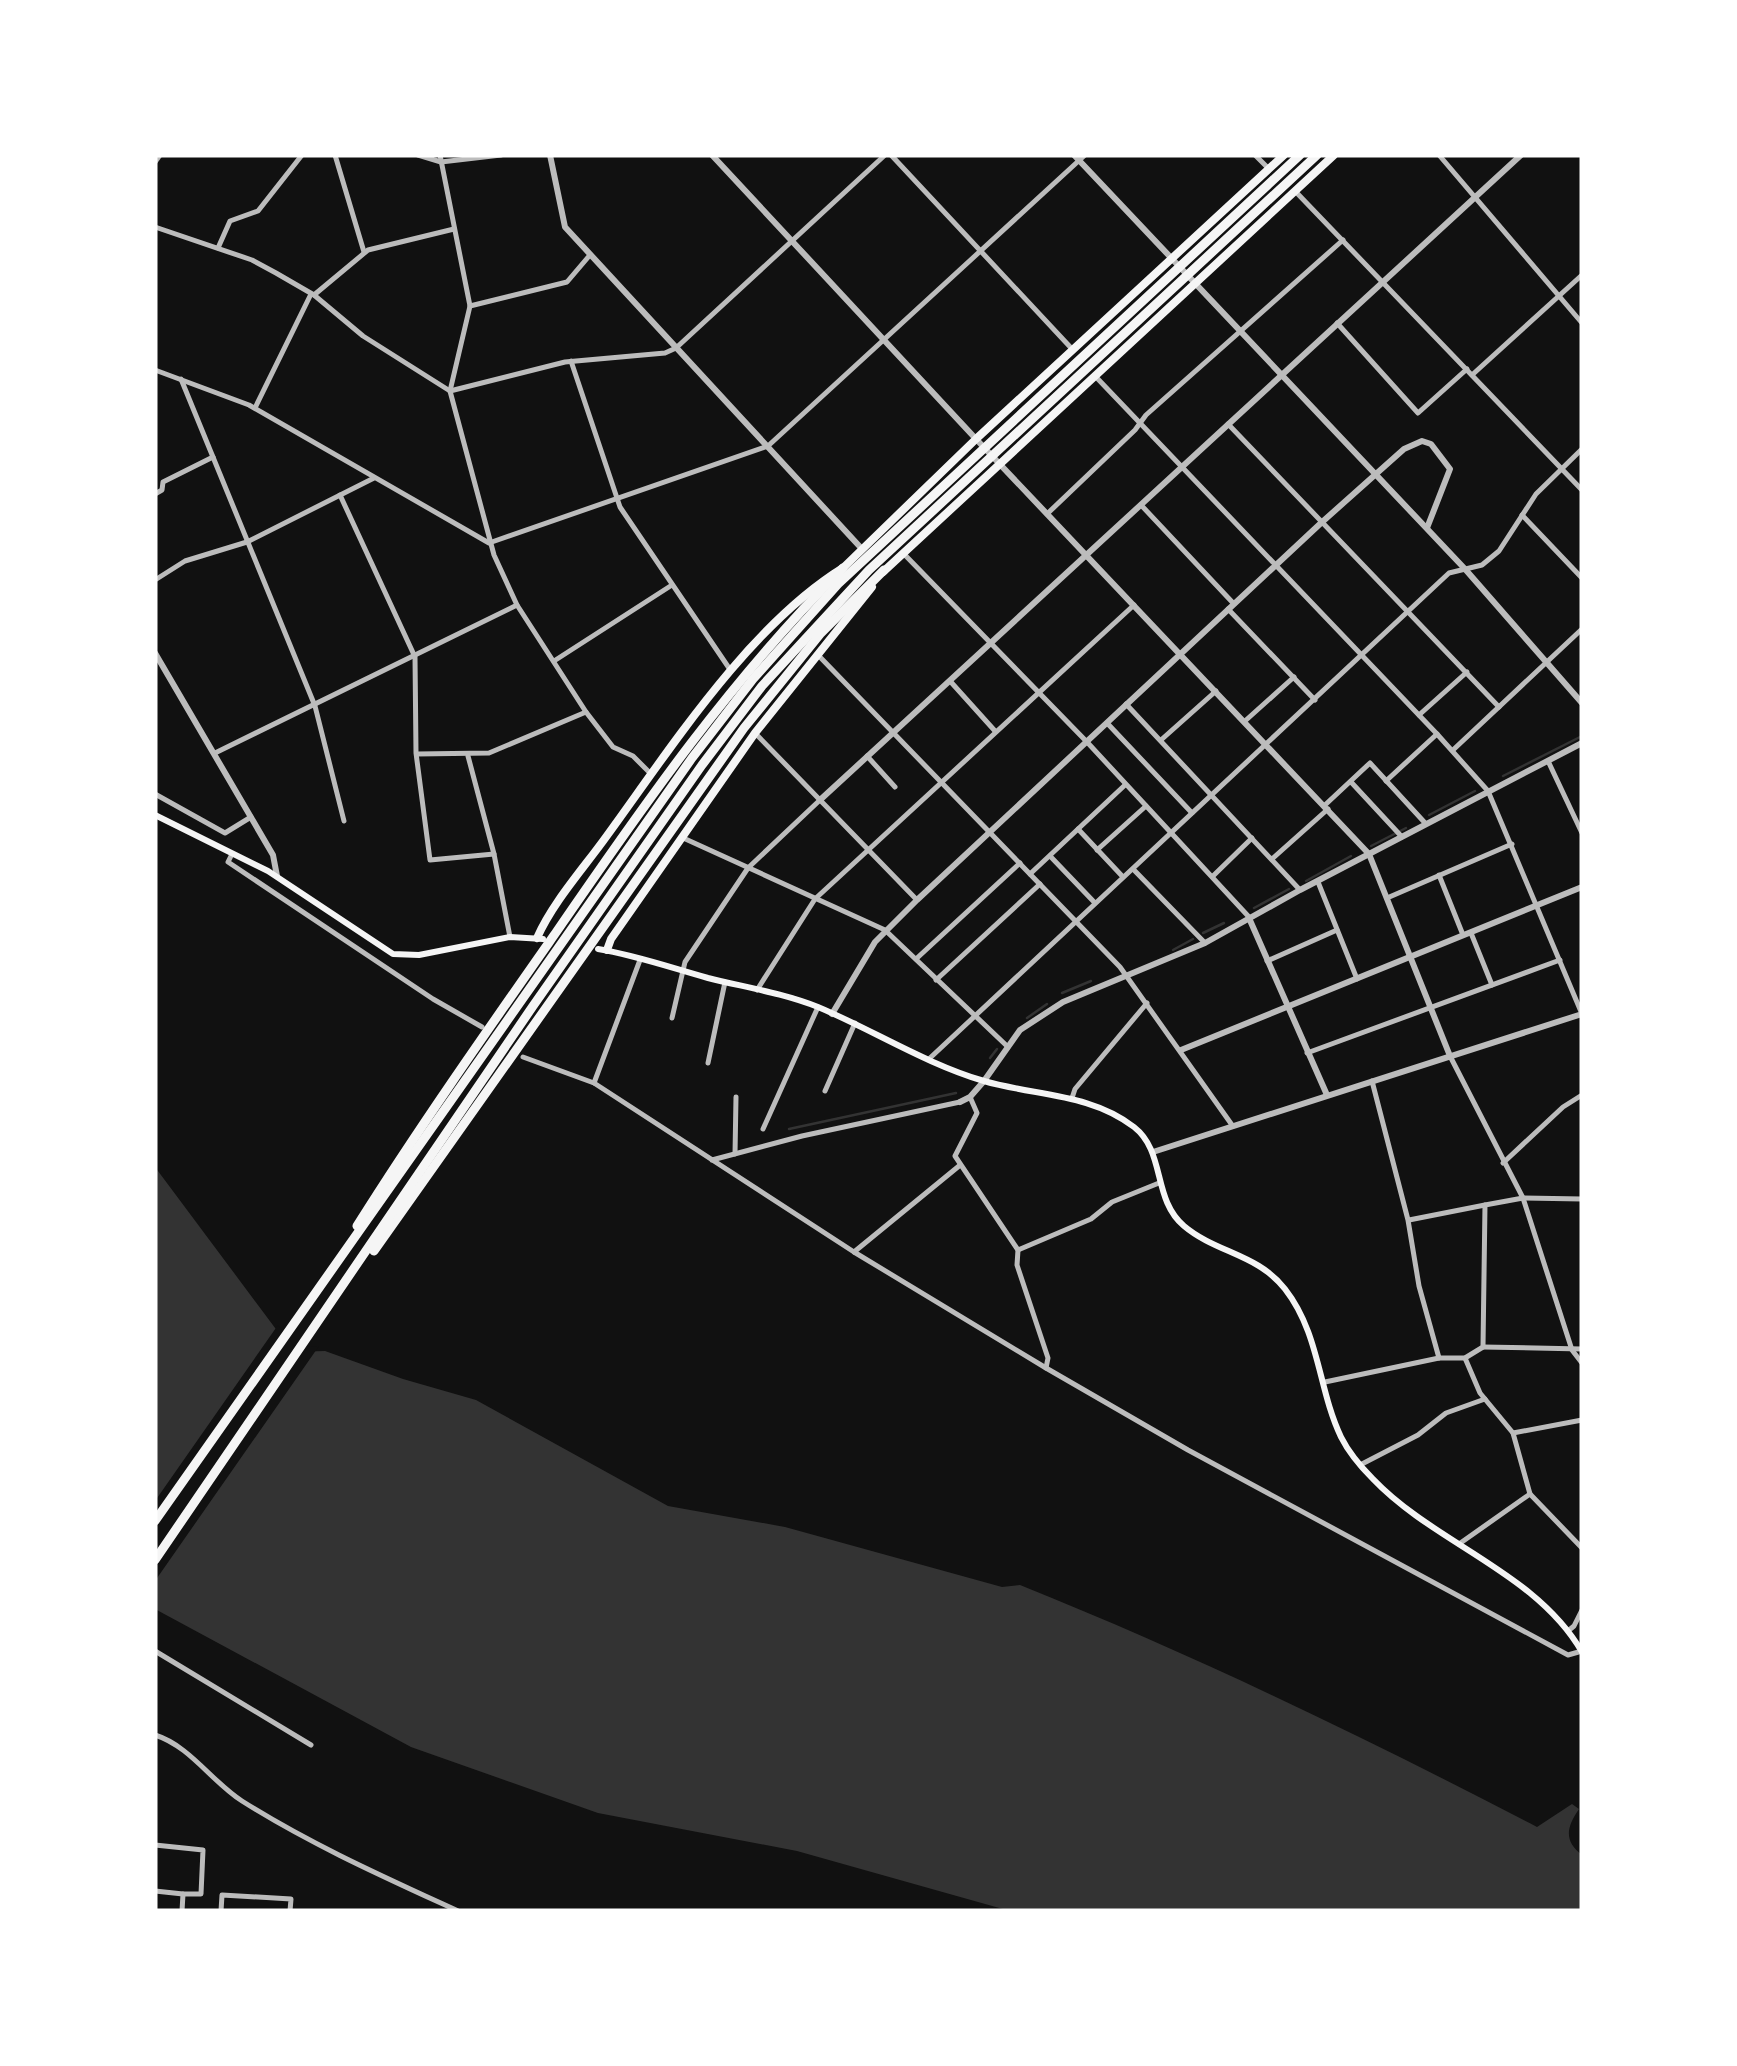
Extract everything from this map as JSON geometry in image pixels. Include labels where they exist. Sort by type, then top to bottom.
[{"type":"highway","points":[[477,1057],[541,954],[642,808],[770,642],[862,548],[1284,155]]},
{"type":"highway","points":[[155,1521],[302,1313],[378,1194],[554,956],[726,713],[804,620],[895,529],[1300,155]]},
{"type":"highway","points":[[497,1070],[568,958],[735,721],[813,628],[880,559],[1318,155]]},
{"type":"highway","points":[[155,1560],[318,1322],[771,692],[853,598],[1334,155]]},
{"type":"highway","points":[[540,939],[651,775],[731,671],[818,584],[843,568]]},
{"type":"highway","points":[[603,950],[755,732],[884,570]]},
{"type":"main road","points":[[155,815],[277,876],[393,954],[419,955],[510,937],[540,939]]},
{"type":"main road","points":[[603,950],[818,1007],[984,1081],[1072,1098],[1130,1124],[1148,1141],[1166,1203],[1181,1223],[1206,1240],[1256,1262],[1286,1290],[1314,1345],[1340,1434],[1360,1465],[1404,1507],[1522,1588],[1579,1640],[1582,1652]]},
{"type":"street","points":[[155,162],[160,155]]},
{"type":"street","points":[[218,248],[230,222],[258,211],[302,155]]},
{"type":"street","points":[[335,155],[364,252]]},
{"type":"street","points":[[418,155],[441,159],[501,155]]},
{"type":"street","points":[[550,155],[565,227],[862,548]]},
{"type":"street","points":[[712,155],[1368,854],[1450,1056],[1523,1198],[1572,1350],[1582,1363]]},
{"type":"street","points":[[155,227],[252,260],[312,295],[363,336],[450,392],[571,361],[665,353],[676,348],[888,155],[1073,350]]},
{"type":"street","points":[[1255,155],[1269,170]]},
{"type":"street","points":[[1439,155],[1582,323]]},
{"type":"street","points":[[672,1018],[681,971],[748,868],[1521,155]]},
{"type":"street","points":[[155,370],[255,408],[490,543],[768,446],[1079,157],[1280,376],[1464,568],[1582,703]]},
{"type":"street","points":[[441,159],[470,306],[450,392],[490,543],[518,606],[586,712],[612,747],[634,756],[651,775]]},
{"type":"street","points":[[1295,191],[1582,490]]},
{"type":"street","points":[[255,408],[312,295],[364,252],[454,229]]},
{"type":"street","points":[[1047,514],[1140,423],[1343,240]]},
{"type":"street","points":[[470,306],[567,282],[590,255]]},
{"type":"street","points":[[1337,322],[1418,412],[1582,274]]},
{"type":"street","points":[[571,361],[619,500],[731,671]]},
{"type":"street","points":[[1094,374],[1488,791],[1582,1014],[1153,1152]]},
{"type":"street","points":[[181,379],[315,706],[344,821]]},
{"type":"street","points":[[1228,424],[1499,707]]},
{"type":"street","points":[[832,1014],[854,973],[885,930],[1231,606],[1376,475],[1422,440],[1447,463],[1450,473],[1427,528]]},
{"type":"street","points":[[930,1058],[1408,610],[1450,573],[1482,565],[1500,551],[1536,494],[1582,449]]},
{"type":"street","points":[[155,494],[162,490],[163,482],[213,457]]},
{"type":"street","points":[[155,580],[185,561],[247,542],[374,478]]},
{"type":"street","points":[[340,495],[414,657],[416,754],[430,860],[494,854]]},
{"type":"street","points":[[1141,505],[1315,700]]},
{"type":"street","points":[[1521,515],[1582,578]]},
{"type":"street","points":[[903,553],[1087,742],[1249,918],[1326,1096]]},
{"type":"street","points":[[554,661],[672,585]]},
{"type":"street","points":[[757,990],[815,899],[1134,605]]},
{"type":"street","points":[[213,754],[518,606]]},
{"type":"street","points":[[1453,750],[1582,629]]},
{"type":"street","points":[[155,654],[273,855],[277,876]]},
{"type":"street","points":[[818,655],[1127,976],[1232,1125]]},
{"type":"street","points":[[1419,715],[1467,672]]},
{"type":"street","points":[[1245,721],[1294,677]]},
{"type":"street","points":[[950,682],[996,732]]},
{"type":"street","points":[[1161,740],[1216,690]]},
{"type":"street","points":[[1126,704],[1300,890]]},
{"type":"street","points":[[416,754],[488,753],[586,712]]},
{"type":"street","points":[[1107,722],[1192,813]]},
{"type":"street","points":[[755,732],[916,900]]},
{"type":"street","points":[[1386,781],[1437,734]]},
{"type":"street","points":[[712,1160],[970,1098],[1020,1030],[1062,1002],[1205,944],[1582,743]]},
{"type":"street","points":[[468,756],[494,854],[510,937]]},
{"type":"street","points":[[867,756],[895,787]]},
{"type":"street","points":[[1548,761],[1582,833]]},
{"type":"street","points":[[1272,859],[1370,763],[1426,824]]},
{"type":"street","points":[[1351,782],[1402,837]]},
{"type":"street","points":[[1030,874],[1126,784]]},
{"type":"street","points":[[155,794],[225,832],[251,817]]},
{"type":"street","points":[[1098,850],[1146,806]]},
{"type":"street","points":[[1078,830],[1123,877]]},
{"type":"street","points":[[682,837],[885,930],[1008,1047]]},
{"type":"street","points":[[1212,876],[1252,838]]},
{"type":"street","points":[[1388,898],[1512,844]]},
{"type":"street","points":[[233,852],[228,862],[433,999],[482,1027]]},
{"type":"street","points":[[1050,856],[1095,903]]},
{"type":"street","points":[[916,958],[1020,863]]},
{"type":"street","points":[[1133,868],[1205,944]]},
{"type":"street","points":[[1440,875],[1492,985]]},
{"type":"street","points":[[1318,882],[1357,979]]},
{"type":"street","points":[[936,980],[1040,884]]},
{"type":"street","points":[[1181,1050],[1582,887]]},
{"type":"street","points":[[1267,960],[1337,930]]},
{"type":"street","points":[[594,1083],[640,960]]},
{"type":"street","points":[[1308,1053],[1560,960]]},
{"type":"street","points":[[708,1062],[725,982]]},
{"type":"street","points":[[1072,1098],[1075,1089],[1147,1003]]},
{"type":"street","points":[[763,1129],[818,1007]]},
{"type":"street","points":[[824,1091],[855,1023]]},
{"type":"street","points":[[523,1057],[594,1083],[854,1252],[1188,1450],[1568,1655],[1582,1652]]},
{"type":"street","points":[[1372,1081],[1438,1358]]},
{"type":"street","points":[[1502,1163],[1582,1094]]},
{"type":"street","points":[[735,1154],[736,1097]]},
{"type":"street","points":[[970,1098],[977,1113],[954,1152],[959,1166],[1018,1250],[1017,1265],[1048,1358],[1046,1368]]},
{"type":"street","points":[[854,1252],[959,1166]]},
{"type":"street","points":[[1018,1250],[1091,1218],[1112,1202],[1159,1183]]},
{"type":"street","points":[[1408,1220],[1523,1198],[1582,1199]]},
{"type":"street","points":[[1483,1346],[1485,1205]]},
{"type":"street","points":[[1325,1382],[1438,1358],[1465,1358],[1483,1346],[1582,1349]]},
{"type":"street","points":[[1465,1358],[1485,1399],[1514,1433],[1530,1494],[1582,1548]]},
{"type":"street","points":[[1360,1465],[1418,1435],[1446,1413],[1485,1399]]},
{"type":"street","points":[[1514,1433],[1582,1420]]},
{"type":"street","points":[[1458,1545],[1530,1494]]},
{"type":"street","points":[[1568,1631],[1582,1610]]},
{"type":"street","points":[[155,1651],[312,1745]]},
{"type":"street","points":[[155,1735],[193,1758],[238,1798],[298,1834],[369,1872],[458,1911]]},
{"type":"street","points":[[155,1845],[203,1850],[201,1894],[155,1890]]},
{"type":"street","points":[[182,1911],[183,1894]]},
{"type":"street","points":[[221,1911],[222,1895],[291,1899],[290,1911]]},
{"type":"shaded area","points":[[155,1167],[293,1352],[325,1351],[476,1400],[668,1506],[785,1527],[1002,1587],[1020,1585],[1282,1700],[1537,1827],[1572,1804],[1579,1809],[1569,1834],[1572,1845],[1582,1855],[1582,1911],[1010,1911],[797,1851],[598,1813],[411,1747],[155,1609]]},
{"type":"pier","points":[[278,1325],[295,1347],[319,1346],[155,1581],[155,1501]]},
{"type":"waterway","points":[[1503,776],[1582,736]]},
{"type":"waterway","points":[[1429,815],[1475,791]]},
{"type":"waterway","points":[[1371,846],[1406,828]]},
{"type":"waterway","points":[[1306,881],[1351,856]]},
{"type":"waterway","points":[[1254,908],[1289,889]]},
{"type":"waterway","points":[[1203,933],[1224,923]]},
{"type":"waterway","points":[[1173,950],[1193,939]]},
{"type":"waterway","points":[[1062,993],[1091,981]]},
{"type":"waterway","points":[[1027,1018],[1047,1004]]},
{"type":"waterway","points":[[990,1058],[997,1049]]},
{"type":"waterway","points":[[789,1129],[956,1093]]}]
